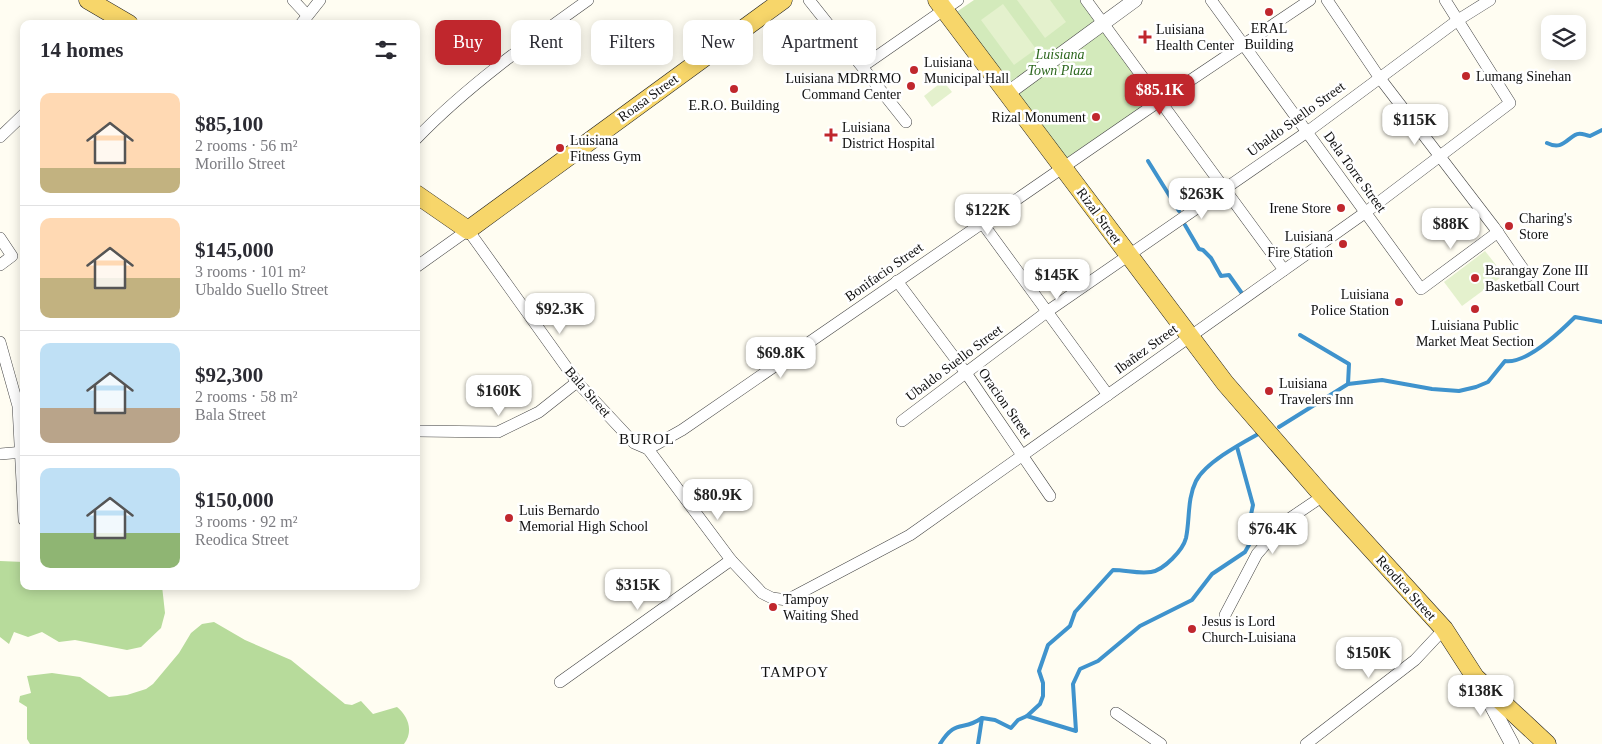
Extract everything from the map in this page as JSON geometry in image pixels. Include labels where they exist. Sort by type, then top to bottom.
[{"type":"main road","points":[[88,0],[117,20]]},
{"type":"main road","name":"Roasa Street","points":[[468,230],[783,0]]},
{"type":"main road","name":"Rizal Street","points":[[946,3],[1008,93],[1127,255],[1225,383],[1265,430]]},
{"type":"main road","name":"Bala Street","points":[[420,197],[468,230]]},
{"type":"main road","name":"Reodica Street","points":[[1265,430],[1444,629],[1475,677],[1547,744]]},
{"type":"street","points":[[293,0],[304,20],[320,0]]},
{"type":"street","points":[[420,135],[444,111],[475,85],[588,0]]},
{"type":"street","points":[[809,0],[906,122]]},
{"type":"street","points":[[1086,0],[1284,270]]},
{"type":"street","points":[[1008,93],[1136,0]]},
{"type":"street","name":"Dela Torre Street","points":[[1211,0],[1421,290],[1498,232]]},
{"type":"street","name":"Bonifacio Street","points":[[648,449],[682,430],[1161,100],[1310,0]]},
{"type":"street","points":[[1326,0],[1379,77],[1498,232],[1528,276]]},
{"type":"street","points":[[1444,0],[1458,20]]},
{"type":"street","name":"Ubaldo Suello Street","points":[[902,421],[1048,311],[1307,132],[1458,20],[1490,0]]},
{"type":"street","points":[[863,66],[946,3]]},
{"type":"street","name":"Ibañez Street","points":[[787,600],[910,535],[1366,212],[1510,103],[1458,20]]},
{"type":"street","points":[[0,137],[20,118]]},
{"type":"street","points":[[983,224],[1108,395]]},
{"type":"street","name":"Roasa Street","points":[[420,264],[468,230]]},
{"type":"street","name":"Bala Street","points":[[468,230],[577,382],[634,443],[648,449],[731,560],[762,593],[772,598],[787,600]]},
{"type":"street","points":[[0,238],[12,256],[0,265]]},
{"type":"street","name":"Oracion Street","points":[[897,281],[966,373],[1050,496]]},
{"type":"street","points":[[0,342],[18,406],[20,429]]},
{"type":"street","points":[[420,431],[498,432],[539,412],[577,382]]},
{"type":"street","points":[[0,454],[20,452]]},
{"type":"street","points":[[1225,615],[1257,554],[1286,521],[1323,496]]},
{"type":"street","points":[[560,682],[731,560]]},
{"type":"street","points":[[1313,742],[1414,660],[1444,629]]},
{"type":"street","points":[[1475,677],[1512,744]]},
{"type":"street","points":[[1116,713],[1161,744]]},
{"type":"street","points":[[1139,744],[1147,735]]},
{"type":"green space","name":"Luisiana Town Plaza","points":[[974,0],[1080,0],[1155,98],[1065,159],[955,13]]},
{"type":"green space","points":[[1017,0],[1050,0],[1066,22],[1045,38]]},
{"type":"green space","points":[[1003,4],[1036,49],[1014,65],[981,20]]},
{"type":"green space","points":[[943,81],[952,92],[932,107],[924,96]]},
{"type":"green space","name":"Barangay Zone III Basketball Court","points":[[1485,251],[1504,275],[1462,306],[1444,282]]},
{"type":"green space","points":[[0,561],[20,562],[20,590],[162,590],[165,613],[161,628],[141,647],[127,650],[75,640],[59,642],[42,632],[28,637],[14,632],[9,644],[0,637]]},
{"type":"green space","points":[[214,622],[245,640],[291,660],[345,704],[352,705],[361,701],[373,714],[397,707],[407,719],[409,729],[409,734],[404,744],[30,744],[27,739],[27,707],[19,702],[20,696],[31,693],[27,676],[52,673],[80,677],[109,697],[127,695],[146,689],[153,684],[179,653],[191,633],[202,624]]},
{"type":"waterway","points":[[1547,143],[1556,146],[1577,134],[1590,136],[1602,130]]},
{"type":"waterway","points":[[1148,161],[1179,211]]},
{"type":"waterway","points":[[1185,225],[1199,249],[1203,250],[1211,258],[1221,276],[1229,275],[1241,292]]},
{"type":"waterway","points":[[1279,427],[1348,384],[1382,380],[1432,389],[1459,391],[1476,387],[1488,382],[1505,361],[1523,358],[1542,346],[1575,317],[1602,322]]},
{"type":"waterway","points":[[1300,335],[1349,364],[1348,384]]},
{"type":"waterway","points":[[1027,716],[1040,704],[1043,696],[1043,683],[1039,671],[1048,645],[1070,626],[1075,612],[1113,570],[1141,573],[1151,572],[1162,568],[1172,559],[1186,538],[1191,495],[1196,481],[1216,460],[1260,433]]},
{"type":"waterway","points":[[978,744],[982,718],[995,720],[1011,728],[1018,720],[1027,716],[1076,731],[1073,684],[1080,669],[1098,661],[1140,626],[1192,600],[1212,574],[1245,552],[1250,543],[1249,524],[1253,505],[1237,447]]},
{"type":"waterway","points":[[940,744],[950,731],[982,718]]},
{"type":"place","name":"ERAL Building","points":[[1269,12]]},
{"type":"place","name":"Luisiana Health Center","points":[[1145,37]]},
{"type":"place","name":"Luisiana Municipal Hall","points":[[914,70]]},
{"type":"place","name":"Lumang Sinehan","points":[[1466,76]]},
{"type":"place","name":"Luisiana MDRRMO Command Center","points":[[911,86]]},
{"type":"place","name":"E.R.O. Building","points":[[734,89]]},
{"type":"place","name":"Rizal Monument","points":[[1096,117]]},
{"type":"place","name":"Luisiana District Hospital","points":[[831,135]]},
{"type":"place","name":"Luisiana Fitness Gym","points":[[560,148]]},
{"type":"place","name":"Irene Store","points":[[1341,208]]},
{"type":"place","name":"Charing's Store","points":[[1509,226]]},
{"type":"place","name":"Luisiana Fire Station","points":[[1343,244]]},
{"type":"place","name":"Barangay Zone III Basketball Court","points":[[1475,278]]},
{"type":"place","name":"Luisiana Police Station","points":[[1399,302]]},
{"type":"place","name":"Luisiana Public Market Meat Section","points":[[1475,309]]},
{"type":"place","name":"Luisiana Travelers Inn","points":[[1269,391]]},
{"type":"place","name":"Luis Bernardo Memorial High School","points":[[509,518]]},
{"type":"place","name":"Tampoy Waiting Shed","points":[[773,607]]},
{"type":"place","name":"Jesus is Lord Church-Luisiana","points":[[1192,629]]},
{"type":"district","name":"BUROL","points":[[647,439]]},
{"type":"district","name":"TAMPOY","points":[[795,672]]}]
